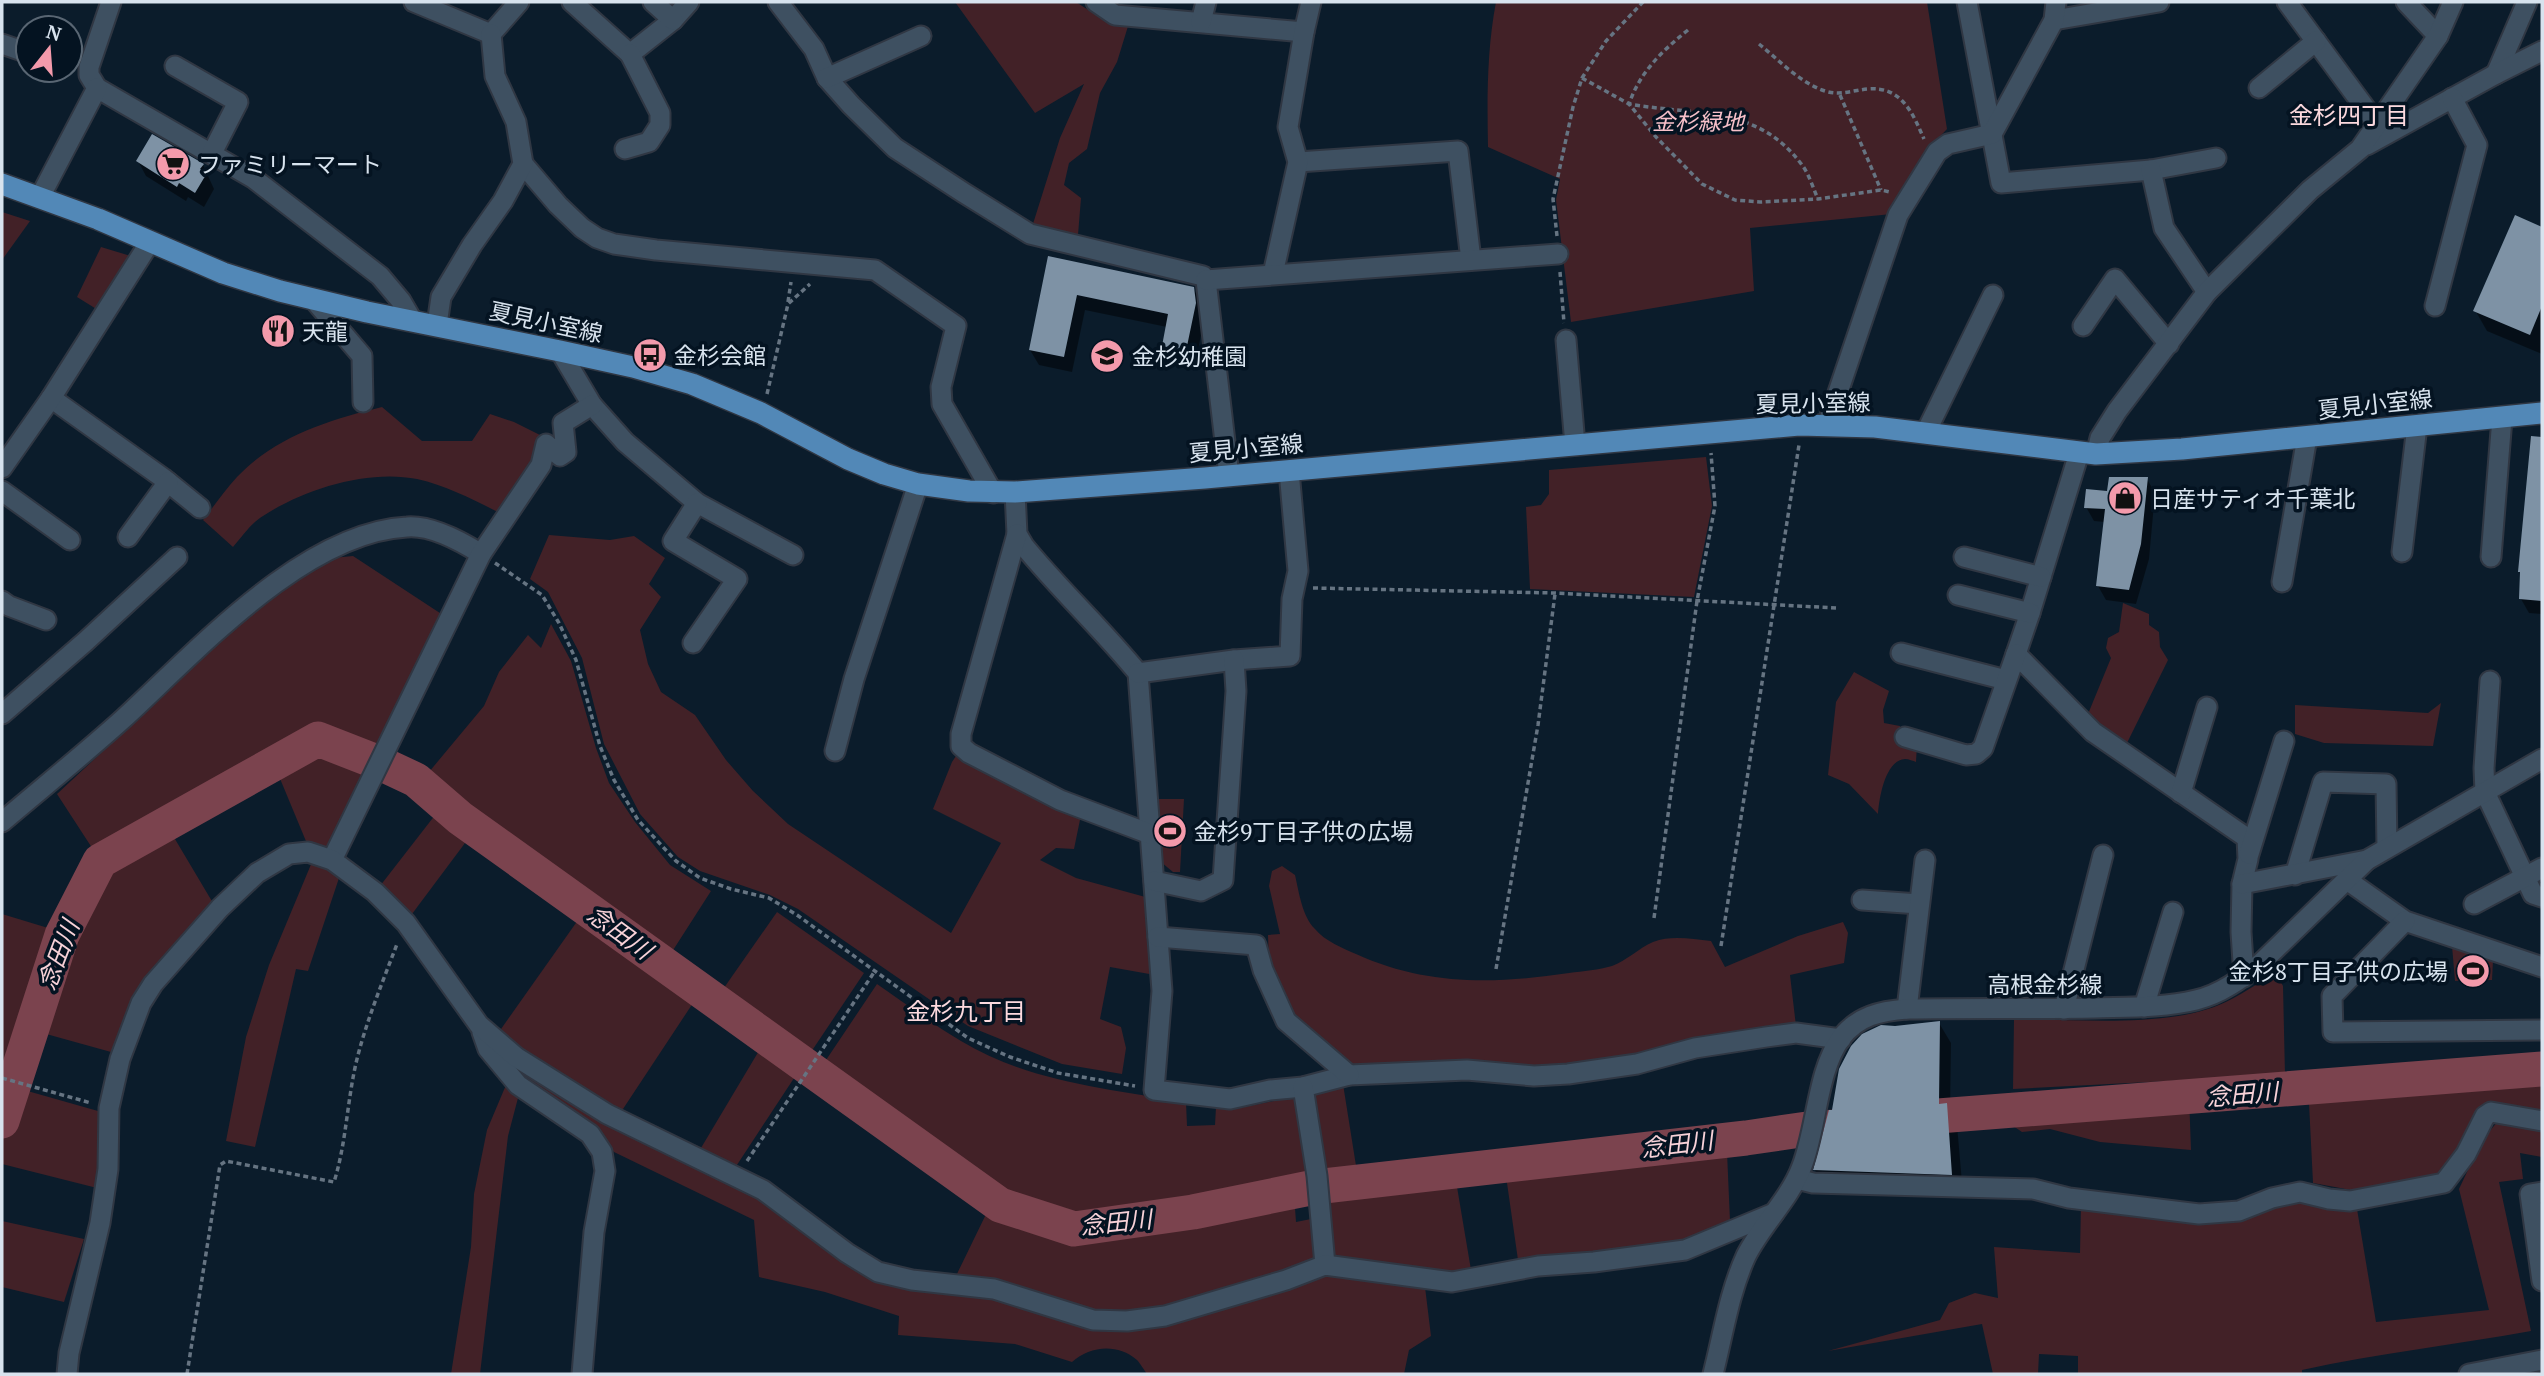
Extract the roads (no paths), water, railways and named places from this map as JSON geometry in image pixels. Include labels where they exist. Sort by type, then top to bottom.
[{"type":"main road","name":"夏見小室線","points":[[2,184],[40,197],[223,273],[315,301],[559,351],[692,384],[761,413],[848,459],[884,474],[918,484],[993,492],[1229,476],[1799,425],[1926,432],[2087,453],[2182,449],[2542,413]]},
{"type":"street","points":[[40,197],[111,2]]},
{"type":"street","points":[[414,2],[491,34]]},
{"type":"street","points":[[519,2],[491,34],[495,76],[516,122],[523,164],[582,229],[614,244],[656,250],[875,270],[956,326],[941,387],[943,404],[993,492]]},
{"type":"street","points":[[572,2],[630,54],[660,113],[660,125],[649,142],[625,149]]},
{"type":"street","points":[[653,2],[673,20]]},
{"type":"street","points":[[630,54],[673,20],[689,2]]},
{"type":"street","points":[[778,2],[814,49],[827,78],[895,148],[1030,234],[1203,276],[1206,280],[1229,476]]},
{"type":"street","points":[[1096,2],[1115,15],[1304,32]]},
{"type":"street","points":[[1202,22],[1206,2]]},
{"type":"street","points":[[1273,274],[1298,162],[1288,127],[1311,2]]},
{"type":"street","points":[[1967,2],[2001,183],[2151,170],[2216,158]]},
{"type":"street","points":[[1992,134],[2055,11],[2159,2]]},
{"type":"street","points":[[2287,2],[2377,124]]},
{"type":"street","points":[[2406,2],[2438,36]]},
{"type":"street","points":[[2360,149],[2438,36],[2453,2]]},
{"type":"street","points":[[2496,74],[2527,2]]},
{"type":"street","points":[[827,78],[920,36]]},
{"type":"street","points":[[2259,88],[2316,41]]},
{"type":"street","points":[[1905,737],[1966,755],[1976,754],[1983,748],[2041,576],[2087,453],[2207,292],[2310,190],[2360,149],[2542,51]]},
{"type":"street","points":[[175,66],[238,102],[212,153]]},
{"type":"street","points":[[85,77],[253,178],[380,276],[401,301],[412,320]]},
{"type":"street","points":[[2435,306],[2477,145],[2452,98]]},
{"type":"street","points":[[1827,425],[1898,215],[1937,152],[1948,144],[1992,134]]},
{"type":"street","points":[[1298,162],[1458,151],[1471,260]]},
{"type":"street","points":[[437,325],[441,297],[472,245],[503,201],[523,164]]},
{"type":"street","points":[[2151,170],[2164,228],[2207,292]]},
{"type":"street","points":[[2,468],[51,398],[150,242]]},
{"type":"street","points":[[1206,280],[1558,254]]},
{"type":"street","points":[[2083,326],[2115,279],[2169,344]]},
{"type":"street","points":[[1926,432],[1993,295]]},
{"type":"street","points":[[315,301],[362,356],[363,402]]},
{"type":"street","points":[[1566,340],[1575,445]]},
{"type":"street","points":[[559,351],[592,405],[625,442],[697,503],[793,555]]},
{"type":"street","points":[[51,398],[200,508]]},
{"type":"street","points":[[332,860],[481,554],[541,465],[546,444],[560,456],[566,453],[563,423],[592,405]]},
{"type":"street","points":[[2491,557],[2502,418]]},
{"type":"street","points":[[2402,552],[2417,426]]},
{"type":"street","points":[[2282,582],[2307,437]]},
{"type":"street","points":[[1138,673],[1234,660],[1290,656],[1292,599],[1298,571],[1289,471]]},
{"type":"street","points":[[128,537],[168,482]]},
{"type":"street","points":[[835,751],[855,679],[918,484]]},
{"type":"street","points":[[2,491],[70,540]]},
{"type":"street","points":[[1015,492],[1017,534],[961,734],[961,746],[969,753],[1060,800],[1150,834]]},
{"type":"street","points":[[693,643],[737,579],[673,541],[697,503]]},
{"type":"street","points":[[2,822],[104,736],[243,609],[319,554],[366,534],[411,526],[456,541],[481,554]]},
{"type":"street","points":[[1017,534],[1046,573],[1110,639],[1138,673],[1162,991],[1154,1090],[1230,1099],[1270,1090],[1303,1087],[1349,1075],[1467,1070],[1534,1076],[1568,1074],[1637,1064],[1685,1051],[1753,1038],[1796,1033],[1837,1046],[1800,1172],[1747,1255],[1737,1278],[1713,1374]]},
{"type":"street","points":[[2,714],[86,642],[177,557]]},
{"type":"street","points":[[1964,557],[2041,576]]},
{"type":"street","points":[[1958,595],[2030,613]]},
{"type":"street","points":[[2,601],[9,607],[46,620]]},
{"type":"street","points":[[1901,653],[2006,680]]},
{"type":"street","points":[[2015,654],[2093,732],[2247,838],[2248,859]]},
{"type":"street","points":[[1154,881],[1201,891],[1223,880],[1236,691],[1234,660]]},
{"type":"street","points":[[2490,681],[2485,792],[2534,872],[2533,894],[2542,897]]},
{"type":"street","points":[[2181,793],[2207,707]]},
{"type":"street","points":[[2244,977],[2242,884],[2284,741]]},
{"type":"street","name":"高根金杉線","points":[[1837,1046],[1855,1023],[1885,1011],[2144,1007],[2197,1000],[2221,991],[2244,977],[2367,860],[2542,759]]},
{"type":"street","points":[[2295,875],[2323,782],[2386,784],[2387,848]]},
{"type":"street","points":[[67,1374],[69,1353],[100,1223],[108,1169],[109,1108],[120,1059],[141,1003],[153,984],[220,908],[257,873],[289,854],[308,852],[332,860],[375,892],[406,923],[479,1025],[516,1057],[607,1114],[763,1190],[847,1254],[878,1272],[912,1280],[994,1289],[1093,1320],[1127,1321],[1165,1316],[1286,1280],[1325,1265],[1452,1282],[1538,1266],[1685,1250],[1774,1213]]},
{"type":"street","points":[[2064,1009],[2103,855]]},
{"type":"street","points":[[1907,1009],[1925,860]]},
{"type":"street","points":[[2242,884],[2367,860]]},
{"type":"street","points":[[2474,904],[2534,872]]},
{"type":"street","points":[[2347,880],[2405,921],[2542,967]]},
{"type":"street","points":[[1862,900],[1919,904]]},
{"type":"street","points":[[2144,1007],[2173,912]]},
{"type":"street","points":[[2405,921],[2332,996],[2333,1032],[2542,1030]]},
{"type":"street","points":[[1158,937],[1256,945],[1263,970],[1286,1021],[1349,1075]]},
{"type":"street","points":[[479,1025],[488,1049],[518,1085],[590,1134],[602,1152],[605,1171],[594,1231],[582,1374]]},
{"type":"street","points":[[1303,1087],[1317,1176],[1325,1265]]},
{"type":"street","points":[[1800,1172],[1826,1183],[2034,1189],[2069,1198],[2199,1214],[2239,1212],[2272,1198],[2300,1192],[2350,1201],[2444,1183],[2455,1171],[2485,1116],[2491,1112],[2542,1121]]},
{"type":"street","points":[[2542,1192],[2530,1194],[2542,1281]]},
{"type":"street","points":[[2469,1374],[2542,1360]]},
{"type":"waterway","name":"念田川","points":[[2,1121],[62,935],[100,861],[318,739],[416,780],[460,818],[1000,1205],[1074,1229],[1193,1212],[1315,1187],[1814,1128],[1891,1125],[1938,1116],[2542,1069]]},
{"type":"place","name":"ファミリーマート","points":[[173,164]]},
{"type":"place","name":"天龍","points":[[278,331]]},
{"type":"place","name":"金杉会館","points":[[650,355]]},
{"type":"place","name":"金杉幼稚園","points":[[1107,356]]},
{"type":"place","name":"日産サティオ千葉北","points":[[2125,498]]},
{"type":"place","name":"金杉9丁目子供の広場","points":[[1170,831]]},
{"type":"place","name":"金杉8丁目子供の広場","points":[[2473,971]]},
{"type":"district","name":"金杉四丁目","points":[[2349,115]]},
{"type":"district","name":"金杉九丁目","points":[[966,1011]]},
{"type":"park label","name":"金杉緑地","points":[[1698,121]]}]
